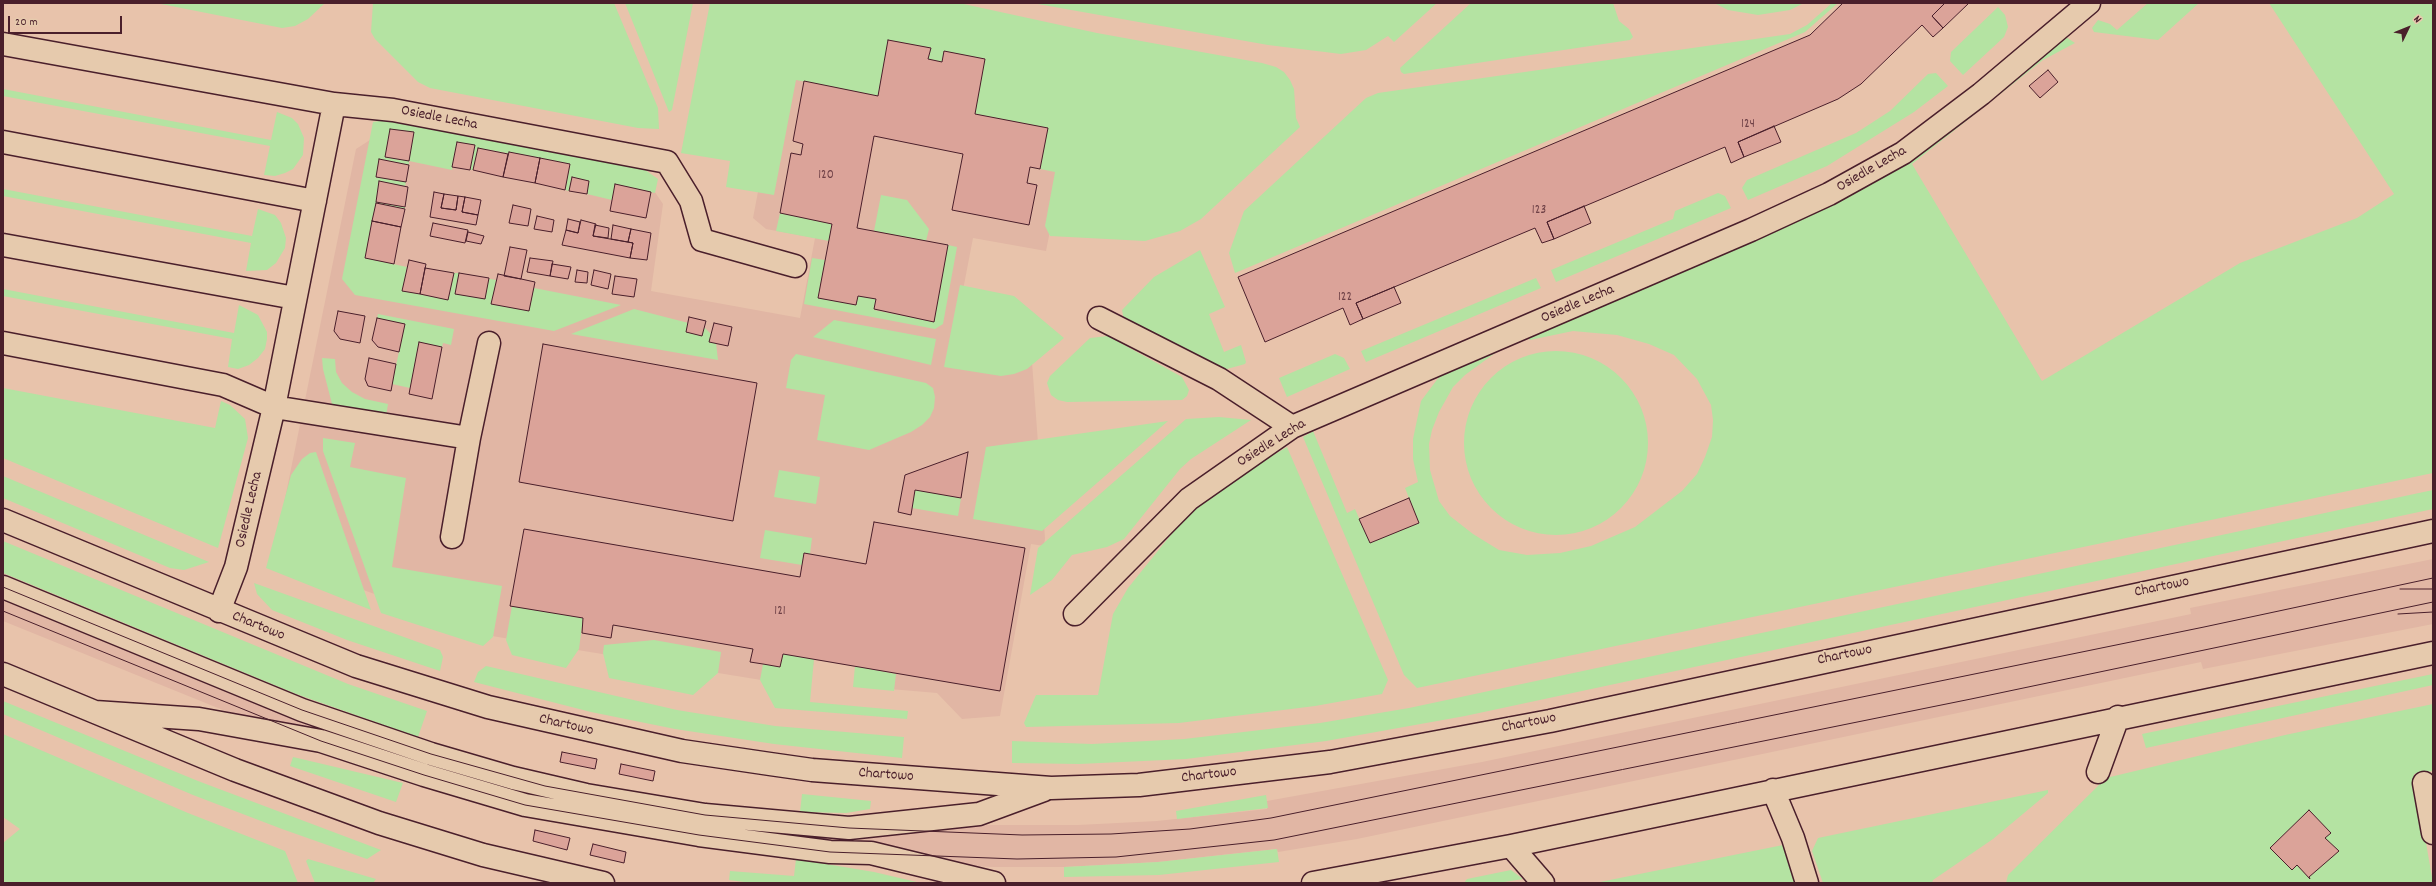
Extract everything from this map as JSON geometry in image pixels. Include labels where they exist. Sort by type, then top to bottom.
[{"type":"street","name":"Osiedle Lecha","points":[[1075,614],[1189,499],[1292,427],[1744,233],[1829,194],[1903,153],[1982,94],[2089,3]]},
{"type":"street","points":[[3,44],[334,104]]},
{"type":"street","name":"Osiedle Lecha","points":[[219,611],[236,567],[274,407],[334,104],[393,110],[667,162],[691,201],[702,240],[795,266]]},
{"type":"street","points":[[3,142],[314,201]]},
{"type":"street","points":[[3,245],[296,298]]},
{"type":"street","points":[[1099,318],[1220,379],[1292,427]]},
{"type":"street","points":[[3,343],[223,385],[274,407],[468,438]]},
{"type":"street","points":[[452,537],[468,438],[489,343]]},
{"type":"street","name":"Chartowo","points":[[3,520],[219,611],[356,666],[488,707],[602,735],[682,751],[812,770],[1050,788],[1139,784],[1330,762],[1550,721],[2433,531]]},
{"type":"street","points":[[3,587],[302,710],[431,754],[520,780],[586,795],[705,815],[849,828],[979,814],[1050,788]]},
{"type":"street","points":[[1313,883],[1511,846],[2433,653]]},
{"type":"street","points":[[3,674],[235,770],[379,823],[483,855],[603,883]]},
{"type":"street","points":[[95,712],[198,719],[305,739],[525,805],[699,835],[830,852],[871,853],[994,883]]},
{"type":"street","points":[[2098,772],[2118,718]]},
{"type":"street","points":[[2424,783],[2433,833]]},
{"type":"street","points":[[1773,790],[1793,838],[1807,883]]},
{"type":"street","points":[[1511,846],[1543,883]]},
{"type":"shaded area","points":[[794,3],[1089,32],[1046,251],[973,238],[952,347],[1032,362],[1045,538],[1044,546],[1031,544],[1000,716],[962,719],[937,693],[855,686],[857,667],[814,660],[810,688],[492,636],[299,567],[279,528],[356,149],[390,127],[646,179],[663,204],[651,291],[800,318],[815,238],[766,229],[753,218]]},
{"type":"shaded area","points":[[2433,559],[2433,624],[2203,669],[2201,662],[1357,839],[1278,852],[1276,849],[1158,862],[1064,867],[994,867],[835,861],[404,779],[344,759],[3,621],[3,573],[296,694],[472,758],[556,779],[674,801],[799,816],[978,825],[1078,825],[1157,821],[1267,809],[1267,801],[1482,762],[2191,614],[2190,608]]},
{"type":"green space","points":[[156,3],[325,3],[308,19],[295,26],[282,28]]},
{"type":"green space","points":[[373,3],[614,3],[658,108],[659,129],[638,128],[430,88],[418,82],[375,39],[371,32]]},
{"type":"green space","points":[[625,3],[693,3],[672,110],[669,112]]},
{"type":"green space","points":[[710,3],[959,3],[1097,33],[1262,63],[1276,67],[1284,72],[1290,80],[1294,89],[1296,118],[1300,127],[1201,219],[1180,231],[1145,241],[1050,236],[1045,226],[1055,172],[1040,169],[1048,128],[975,114],[985,59],[944,51],[942,62],[928,59],[931,48],[889,40],[878,96],[796,80],[774,195],[726,187],[730,161],[681,153]]},
{"type":"green space","points":[[1032,3],[1437,3],[1394,42],[1388,36],[1366,50],[1341,54],[1268,45]]},
{"type":"green space","points":[[1471,3],[1613,3],[1619,21],[1629,29],[1633,37],[1630,40],[1404,74],[1401,72],[1400,68]]},
{"type":"green space","points":[[1714,3],[1804,3],[1790,10],[1758,15],[1728,10]]},
{"type":"green space","points":[[1832,3],[1838,3],[1805,32],[1235,273],[1229,253],[1244,211],[1366,98],[1378,93],[1790,34],[1807,25]]},
{"type":"green space","points":[[2148,3],[2199,3],[2158,40],[2094,32],[2092,28],[2098,20],[2110,24],[2117,30]]},
{"type":"green space","points":[[2269,3],[2433,3],[2433,473],[1417,688],[1404,675],[1303,437],[1313,431],[1347,513],[1355,509],[1370,543],[1419,523],[1405,488],[1418,482],[1413,459],[1413,439],[1421,401],[1442,373],[1502,348],[1465,375],[1453,387],[1439,412],[1432,430],[1429,444],[1430,470],[1439,501],[1450,516],[1473,534],[1499,550],[1527,555],[1560,553],[1591,546],[1635,527],[1682,491],[1697,474],[1705,457],[1712,437],[1713,420],[1711,405],[1697,379],[1674,355],[1649,344],[1617,335],[1573,331],[1530,340],[1526,337],[1823,206],[2063,35],[2075,43],[2043,60],[1912,164],[2042,381],[2240,263],[2357,218],[2394,194]]},
{"type":"green space","points":[[1998,7],[2005,15],[2008,27],[2004,37],[1963,75],[1950,61],[1951,52]]},
{"type":"green space","points":[[1936,73],[1948,86],[1914,112],[1827,166],[1748,200],[1742,188],[1747,180],[1856,133],[1890,111],[1928,74]]},
{"type":"green space","points":[[3,89],[271,140],[277,112],[292,118],[298,124],[304,138],[303,155],[293,169],[275,176],[264,175],[270,146],[3,96]]},
{"type":"green space","points":[[386,120],[641,167],[658,179],[655,193],[615,184],[612,200],[587,194],[589,181],[572,177],[569,191],[565,190],[570,164],[478,148],[473,170],[470,170],[475,145],[457,142],[452,170],[409,161],[409,165],[379,159],[376,177],[406,182],[405,186],[379,182],[376,202],[405,207],[405,209],[376,203],[365,258],[407,267],[403,291],[448,300],[454,273],[459,273],[496,280],[492,304],[529,311],[534,288],[621,305],[554,331],[355,295],[342,279],[373,122]]},
{"type":"green space","points":[[3,189],[252,236],[258,209],[275,215],[281,223],[286,238],[285,248],[276,263],[267,270],[246,271],[251,243],[3,196]]},
{"type":"green space","points":[[1718,193],[1725,196],[1731,208],[1556,282],[1551,270],[1673,219],[1675,211]]},
{"type":"green space","points":[[881,195],[907,200],[929,229],[926,241],[874,231]]},
{"type":"green space","points":[[780,213],[832,224],[829,241],[776,231]]},
{"type":"green space","points":[[948,245],[957,247],[943,324],[935,329],[804,304],[812,258],[825,260],[818,298],[856,305],[858,296],[876,299],[874,310],[934,322]]},
{"type":"green space","points":[[1200,250],[1225,307],[1209,314],[1224,352],[1241,345],[1246,362],[1245,364],[1227,369],[1218,367],[1124,320],[1122,310],[1154,277]]},
{"type":"green space","points":[[1536,278],[1541,288],[1366,362],[1361,351]]},
{"type":"green space","points":[[960,285],[1014,296],[1064,338],[1027,369],[1014,374],[1001,376],[944,367]]},
{"type":"green space","points":[[3,289],[234,333],[239,305],[258,315],[267,332],[265,349],[258,358],[249,365],[238,369],[228,367],[232,339],[3,296]]},
{"type":"green space","points":[[634,309],[704,327],[711,334],[716,343],[718,360],[571,334]]},
{"type":"green space","points":[[378,314],[454,329],[451,345],[443,343],[442,347],[419,342],[410,388],[392,384],[405,324],[377,318]]},
{"type":"green space","points":[[834,320],[936,339],[931,365],[813,337]]},
{"type":"green space","points":[[1108,336],[1182,377],[1189,390],[1187,396],[1182,400],[1067,402],[1058,400],[1051,395],[1047,383],[1050,376],[1090,338]]},
{"type":"green space","points":[[1556,351],[1574,353],[1591,358],[1607,367],[1621,378],[1632,392],[1641,408],[1646,425],[1648,443],[1646,461],[1641,478],[1632,494],[1621,508],[1607,519],[1591,528],[1574,533],[1556,535],[1538,533],[1521,528],[1505,519],[1491,508],[1480,494],[1471,478],[1466,461],[1464,443],[1466,425],[1471,408],[1480,392],[1491,378],[1505,367],[1521,358],[1538,353]]},
{"type":"green space","points":[[796,354],[926,383],[933,388],[935,397],[934,408],[930,417],[922,425],[911,432],[869,450],[817,440],[825,395],[786,388],[791,360]]},
{"type":"green space","points":[[1335,354],[1344,358],[1350,369],[1287,397],[1279,378]]},
{"type":"green space","points":[[322,358],[335,359],[336,372],[342,383],[352,392],[365,399],[388,404],[386,416],[332,404],[323,369]]},
{"type":"green space","points":[[3,388],[215,428],[221,401],[230,405],[245,419],[248,438],[218,548],[3,458]]},
{"type":"green space","points":[[1219,417],[1251,420],[1191,459],[1180,469],[1124,539],[1107,547],[1072,555],[1052,580],[1030,595],[1038,548],[1186,419]]},
{"type":"green space","points":[[1168,421],[1042,531],[973,519],[986,447]]},
{"type":"green space","points":[[323,438],[355,443],[350,467],[406,478],[392,567],[502,586],[493,637],[483,646],[381,613],[323,451]]},
{"type":"green space","points":[[1287,447],[1388,680],[1382,694],[1315,706],[1179,723],[1026,727],[1024,723],[1036,695],[1098,695],[1113,614],[1128,588],[1190,511],[1224,484]]},
{"type":"green space","points":[[316,452],[371,610],[266,568],[291,475],[302,459],[310,453]]},
{"type":"green space","points":[[779,470],[820,477],[816,504],[774,497]]},
{"type":"green space","points":[[3,476],[209,562],[184,570],[170,568],[3,498]]},
{"type":"green space","points":[[915,490],[961,498],[958,516],[912,508]]},
{"type":"green space","points":[[2433,490],[2433,509],[1465,716],[1326,741],[1186,759],[1079,764],[1012,763],[1012,741],[1092,744],[1184,739],[1320,723],[1409,708]]},
{"type":"green space","points":[[765,530],[812,538],[810,554],[804,553],[802,565],[760,558]]},
{"type":"green space","points":[[3,541],[348,684],[427,711],[418,737],[296,694],[3,573]]},
{"type":"green space","points":[[254,583],[440,650],[443,657],[440,671],[347,640],[272,610],[257,594]]},
{"type":"green space","points":[[512,606],[583,618],[579,649],[566,668],[512,655],[506,640]]},
{"type":"green space","points":[[654,640],[721,652],[718,673],[693,695],[609,678],[603,653],[604,645]]},
{"type":"green space","points":[[783,654],[814,659],[810,702],[908,711],[907,719],[775,708],[760,680],[763,664],[780,667]]},
{"type":"green space","points":[[486,666],[677,710],[775,726],[904,737],[902,758],[774,744],[675,729],[591,712],[474,682],[478,672]]},
{"type":"green space","points":[[855,666],[896,674],[894,691],[853,687]]},
{"type":"green space","points":[[2433,674],[2433,685],[2146,748],[2142,734]]},
{"type":"green space","points":[[3,701],[198,781],[381,850],[367,859],[193,795],[3,714]]},
{"type":"green space","points":[[2433,704],[2433,771],[2414,774],[2433,883],[2006,883],[2008,875],[2106,778],[2285,735]]},
{"type":"green space","points":[[3,734],[188,813],[285,851],[298,883],[3,883],[3,843],[20,829],[3,817]]},
{"type":"green space","points":[[293,757],[403,783],[396,802],[290,766]]},
{"type":"green space","points":[[2048,790],[2048,793],[1993,839],[1933,880],[1932,883],[1823,883],[1812,851],[1818,838]]},
{"type":"green space","points":[[802,794],[871,801],[870,809],[846,813],[800,812]]},
{"type":"green space","points":[[1266,795],[1268,808],[1177,819],[1176,811]]},
{"type":"green space","points":[[1783,845],[1794,856],[1802,883],[1595,883]]},
{"type":"green space","points":[[1277,849],[1279,862],[1159,875],[1064,877],[1064,867],[1158,862]]},
{"type":"green space","points":[[308,859],[376,879],[373,883],[315,883],[306,861]]},
{"type":"green space","points":[[796,859],[874,872],[921,883],[752,883],[729,880],[730,871],[794,876]]},
{"type":"green space","points":[[1511,870],[1523,879],[1498,883],[1464,883],[1467,879]]},
{"type":"building","points":[[1843,3],[1945,3],[1932,16],[1943,28],[1933,37],[1922,25],[1861,84],[1838,99],[1738,142],[1744,157],[1731,163],[1725,147],[1547,222],[1554,239],[1542,243],[1535,228],[1356,303],[1363,319],[1350,325],[1343,308],[1265,342],[1238,277],[1810,35]]},
{"type":"building","points":[[1945,3],[1969,3],[1943,28],[1932,16]]},
{"type":"building","points":[[888,40],[931,48],[928,59],[942,62],[944,51],[985,59],[975,114],[1048,128],[1040,169],[1030,167],[1027,183],[1037,185],[1029,225],[952,210],[963,154],[874,136],[857,228],[948,245],[934,322],[874,309],[876,299],[858,296],[856,305],[818,298],[832,224],[780,213],[791,153],[801,155],[803,144],[793,141],[804,81],[878,96]]},
{"type":"building","points":[[2048,70],[2058,82],[2040,98],[2029,86]]},
{"type":"building","points":[[1774,126],[1781,142],[1744,157],[1738,142]]},
{"type":"building","points":[[390,129],[414,132],[409,161],[385,157]]},
{"type":"building","points":[[457,142],[475,145],[470,170],[452,167]]},
{"type":"building","points":[[478,148],[508,154],[503,177],[473,170]]},
{"type":"building","points":[[509,152],[540,158],[535,183],[503,177]]},
{"type":"building","points":[[540,158],[570,164],[565,190],[535,183]]},
{"type":"building","points":[[379,159],[409,165],[406,182],[376,177]]},
{"type":"building","points":[[572,177],[589,181],[587,194],[569,191]]},
{"type":"building","points":[[379,181],[408,187],[405,207],[376,202]]},
{"type":"building","points":[[615,184],[651,192],[646,218],[610,211]]},
{"type":"building","points":[[434,192],[444,194],[441,208],[456,210],[458,196],[465,197],[462,212],[478,215],[476,225],[430,217]]},
{"type":"building","points":[[444,194],[458,196],[456,210],[441,208]]},
{"type":"building","points":[[465,197],[481,200],[478,215],[462,212]]},
{"type":"building","points":[[376,203],[405,209],[401,227],[372,221]]},
{"type":"building","points":[[513,205],[531,209],[528,226],[509,223]]},
{"type":"building","points":[[1584,206],[1591,223],[1554,239],[1547,222]]},
{"type":"building","points":[[537,216],[554,220],[552,232],[534,229]]},
{"type":"building","points":[[568,219],[580,222],[578,233],[566,230]]},
{"type":"building","points":[[581,220],[596,224],[593,236],[633,243],[630,258],[562,245],[566,230],[578,233]]},
{"type":"building","points":[[372,221],[401,227],[394,264],[365,258]]},
{"type":"building","points":[[433,223],[468,230],[465,243],[430,236]]},
{"type":"building","points":[[595,225],[609,228],[608,238],[593,236]]},
{"type":"building","points":[[613,225],[631,229],[628,242],[611,239]]},
{"type":"building","points":[[631,229],[651,233],[647,260],[630,258],[633,243],[628,242]]},
{"type":"building","points":[[468,232],[484,236],[481,244],[466,241]]},
{"type":"building","points":[[510,247],[527,250],[521,279],[504,276]]},
{"type":"building","points":[[530,258],[553,261],[550,276],[527,272]]},
{"type":"building","points":[[409,260],[426,264],[420,294],[402,291]]},
{"type":"building","points":[[552,264],[571,267],[568,279],[550,276]]},
{"type":"building","points":[[425,268],[454,273],[448,300],[420,294]]},
{"type":"building","points":[[577,270],[588,272],[587,283],[575,282]]},
{"type":"building","points":[[594,270],[611,274],[608,289],[591,285]]},
{"type":"building","points":[[459,273],[489,278],[485,299],[455,294]]},
{"type":"building","points":[[498,274],[535,282],[529,311],[491,304]]},
{"type":"building","points":[[615,276],[637,279],[634,297],[612,294]]},
{"type":"building","points":[[1394,287],[1401,303],[1363,319],[1356,303]]},
{"type":"building","points":[[338,311],[365,316],[360,343],[340,339],[334,331]]},
{"type":"building","points":[[689,317],[706,321],[702,336],[686,332]]},
{"type":"building","points":[[377,318],[405,324],[399,352],[378,347],[372,340]]},
{"type":"building","points":[[714,323],[732,327],[728,346],[709,342]]},
{"type":"building","points":[[419,342],[442,347],[432,399],[409,394]]},
{"type":"building","points":[[543,344],[757,383],[733,521],[519,482]]},
{"type":"building","points":[[369,358],[396,364],[391,391],[368,386],[365,379]]},
{"type":"building","points":[[968,452],[961,498],[915,490],[911,515],[898,512],[905,475]]},
{"type":"building","points":[[1409,498],[1419,523],[1370,543],[1359,519]]},
{"type":"building","points":[[874,522],[1025,548],[1000,691],[783,654],[780,667],[750,662],[753,649],[613,625],[611,638],[582,633],[583,618],[510,606],[524,529],[800,577],[804,553],[866,564]]},
{"type":"building","points":[[562,752],[597,759],[595,769],[560,762]]},
{"type":"building","points":[[621,764],[655,771],[653,781],[619,774]]},
{"type":"building","points":[[2309,810],[2331,833],[2325,838],[2339,851],[2309,877],[2310,879],[2297,865],[2292,870],[2270,848]]},
{"type":"building","points":[[535,830],[570,838],[567,850],[533,841]]},
{"type":"building","points":[[593,844],[626,852],[624,863],[590,855]]},
{"type":"tram line","points":[[3,587],[302,710],[431,754],[545,786],[705,815],[849,828],[1022,835],[1111,834],[1190,829],[1271,818],[2204,627],[2433,578]]},
{"type":"tram line","points":[[2400,589],[2433,589]]},
{"type":"tram line","points":[[3,611],[321,741],[424,775],[525,805],[699,835],[830,852],[1017,859],[1116,857],[1274,840],[1971,699],[2433,602]]},
{"type":"tram line","points":[[2398,614],[2433,612]]}]
